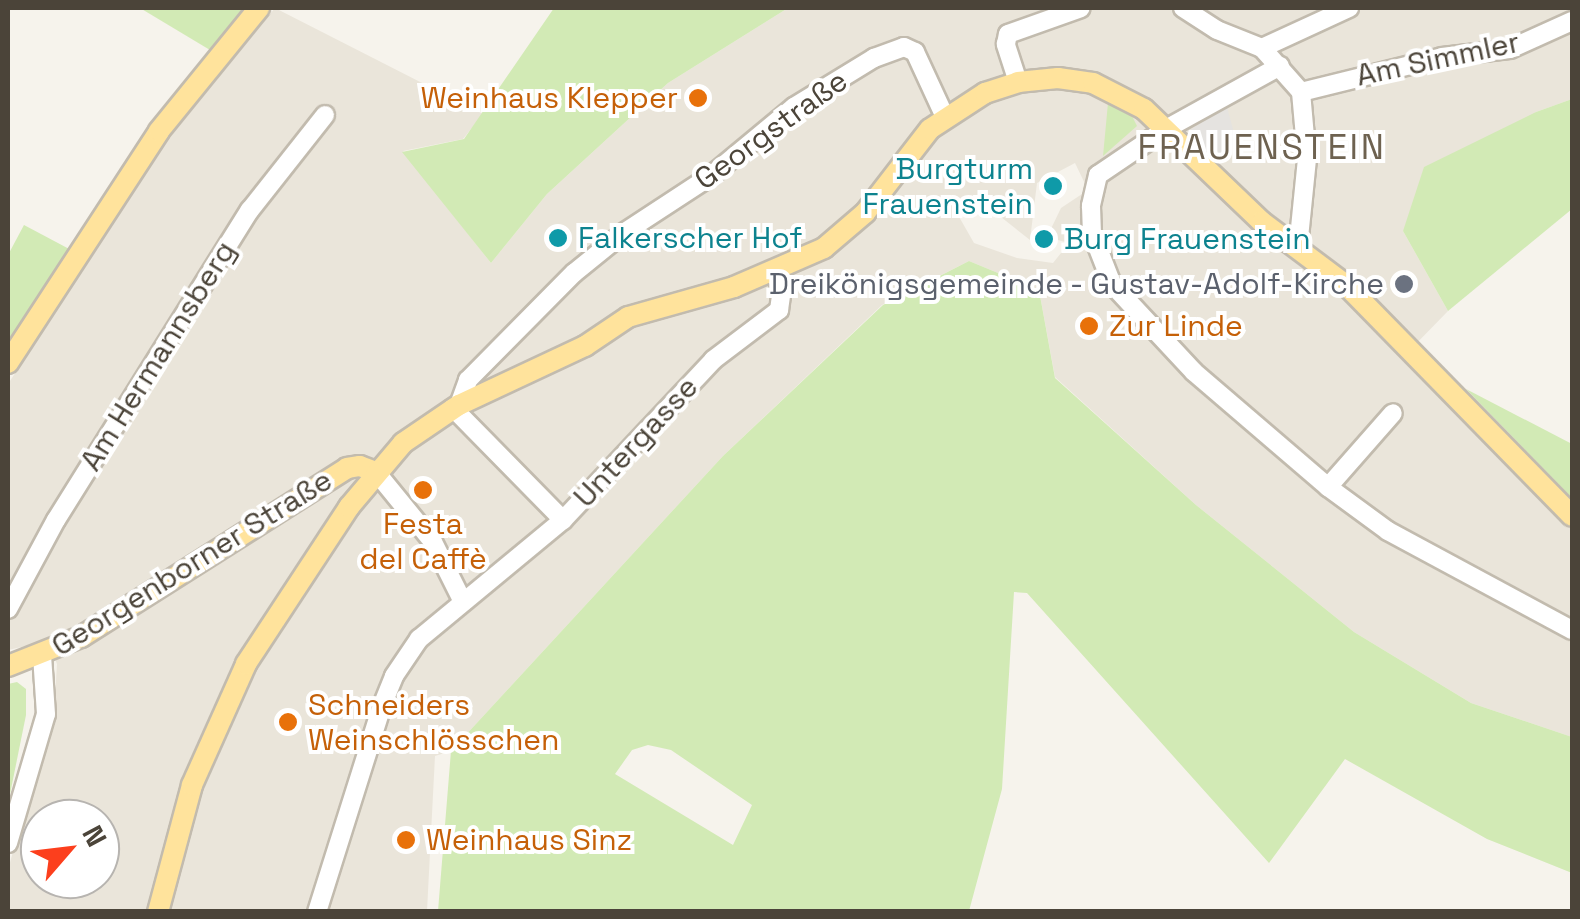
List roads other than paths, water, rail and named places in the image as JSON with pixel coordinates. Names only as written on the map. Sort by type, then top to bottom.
[{"type":"main road","points":[[8,362],[159,131],[259,8]]},
{"type":"main road","points":[[158,912],[192,786],[246,664],[376,472],[403,444],[456,406],[585,346],[628,318],[774,272],[824,248],[853,226],[917,143],[945,117],[984,93],[1018,82],[1058,78],[1104,86],[1144,108],[1262,222],[1346,285],[1572,516]]},
{"type":"main road","name":"Georgenborner Straße","points":[[8,666],[42,656],[81,637],[347,468],[360,466],[376,472]]},
{"type":"street","points":[[1018,82],[1006,44],[1008,34],[1081,8]]},
{"type":"street","points":[[1183,8],[1262,48],[1302,92],[1307,159],[1298,247]]},
{"type":"street","points":[[1207,8],[1230,35]]},
{"type":"street","points":[[1262,48],[1350,8]]},
{"type":"street","name":"Am Simmler","points":[[1302,92],[1442,56],[1510,49],[1572,21]]},
{"type":"street","name":"Georgstraße","points":[[456,406],[468,380],[574,273],[622,234],[712,175],[794,107],[874,58],[904,47],[915,52],[945,117]]},
{"type":"street","points":[[1280,66],[1166,129],[1098,175],[1091,206],[1092,234],[1104,269],[1124,302],[1194,372],[1328,487],[1388,531],[1572,630]]},
{"type":"street","name":"Am Hermannsberg","points":[[8,609],[56,520],[250,210],[326,115]]},
{"type":"street","name":"Untergasse","points":[[317,912],[365,752],[394,676],[419,639],[563,520],[713,360],[779,310],[782,289],[774,272]]},
{"type":"street","points":[[456,406],[563,520]]},
{"type":"street","points":[[1328,487],[1393,413]]},
{"type":"street","points":[[376,472],[433,542],[463,602]]},
{"type":"street","points":[[8,843],[46,714],[42,656]]},
{"type":"place","name":"Weinhaus Klepper","points":[[698,98]]},
{"type":"place","name":"Burgturm Frauenstein","points":[[1053,186]]},
{"type":"place","name":"Falkerscher Hof","points":[[558,238]]},
{"type":"place","name":"Burg Frauenstein","points":[[1044,239]]},
{"type":"place","name":"Dreikönigsgemeinde - Gustav-Adolf-Kirche","points":[[1404,284]]},
{"type":"place","name":"Zur Linde","points":[[1089,326]]},
{"type":"place","name":"Festa del Caffè","points":[[423,490]]},
{"type":"place","name":"Schneiders Weinschlösschen","points":[[288,722]]},
{"type":"place","name":"Weinhaus Sinz","points":[[406,840]]},
{"type":"district","name":"FRAUENSTEIN","points":[[1262,147]]}]
